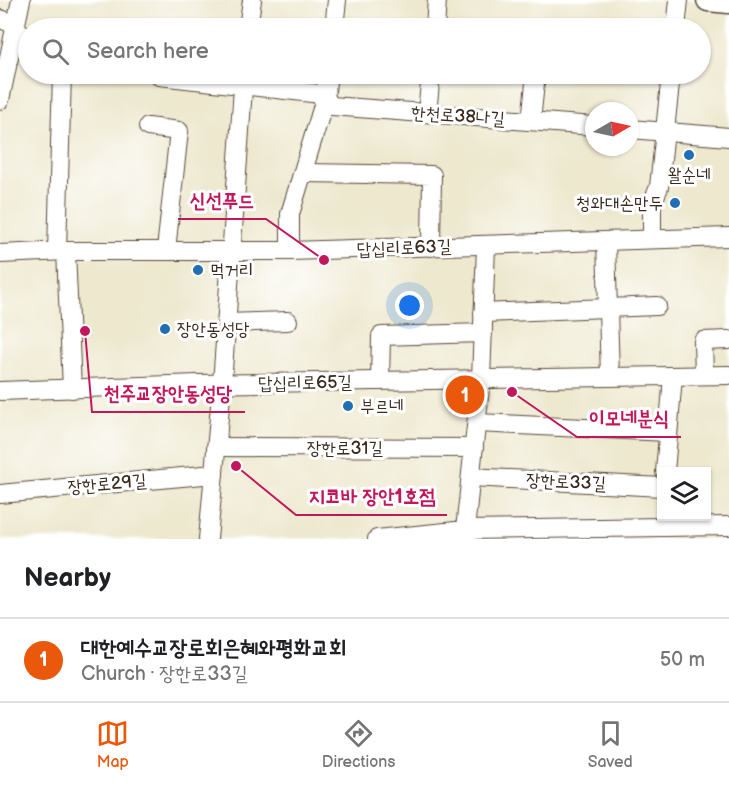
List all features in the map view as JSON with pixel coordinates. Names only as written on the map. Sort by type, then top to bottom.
[{"type":"main road","points":[[708,0],[729,2]]},
{"type":"street","points":[[0,100],[3,74],[21,0]]},
{"type":"street","points":[[249,18],[252,0]]},
{"type":"street","points":[[335,18],[337,0]]},
{"type":"street","points":[[436,18],[437,0]]},
{"type":"street","points":[[677,18],[679,0]]},
{"type":"street","points":[[62,84],[61,251],[72,389]]},
{"type":"street","points":[[208,539],[222,384],[243,84]]},
{"type":"street","name":"한천로38나길","points":[[269,84],[321,94],[332,106],[585,125]]},
{"type":"street","points":[[290,251],[290,214],[325,99],[327,84]]},
{"type":"street","points":[[427,113],[430,84]]},
{"type":"street","points":[[531,121],[535,84]]},
{"type":"street","points":[[652,239],[652,204],[659,187],[665,131],[665,84]]},
{"type":"street","points":[[148,127],[179,131],[166,250]]},
{"type":"street","points":[[639,130],[729,137]]},
{"type":"street","points":[[303,173],[432,175],[431,248]]},
{"type":"street","name":"답십리로63길","points":[[0,254],[61,251],[290,251],[431,248],[729,237]]},
{"type":"street","points":[[606,241],[610,377]]},
{"type":"street","points":[[466,535],[481,379],[486,246]]},
{"type":"street","points":[[483,313],[657,306]]},
{"type":"street","points":[[226,323],[288,321]]},
{"type":"street","points":[[380,381],[381,336],[483,333]]},
{"type":"street","points":[[704,375],[703,341],[729,340]]},
{"type":"street","name":"답십리로65길","points":[[0,391],[222,384],[729,375]]},
{"type":"street","points":[[665,467],[673,376]]},
{"type":"street","points":[[477,423],[668,432]]},
{"type":"street","name":"장한로31길","points":[[216,447],[474,448]]},
{"type":"street","name":"장한로29길","points":[[0,494],[214,474]]},
{"type":"street","name":"장한로33길","points":[[471,477],[657,487]]},
{"type":"street","points":[[377,539],[661,521],[729,526]]},
{"type":"place","name":"왈순네","points":[[689,155]]},
{"type":"place","name":"청와대손만두","points":[[675,203]]},
{"type":"place","name":"신선푸드","points":[[324,260]]},
{"type":"place","name":"먹거리","points":[[198,270]]},
{"type":"place","name":"장안동성당","points":[[165,329]]},
{"type":"place","name":"천주교장안동성당","points":[[85,331]]},
{"type":"place","name":"이모네분식","points":[[512,392]]},
{"type":"place","name":"대한예수교장로회은혜와평화교회","points":[[465,395]]},
{"type":"place","name":"부르네","points":[[348,406]]},
{"type":"place","name":"지코바 장안1호점","points":[[236,466]]}]
